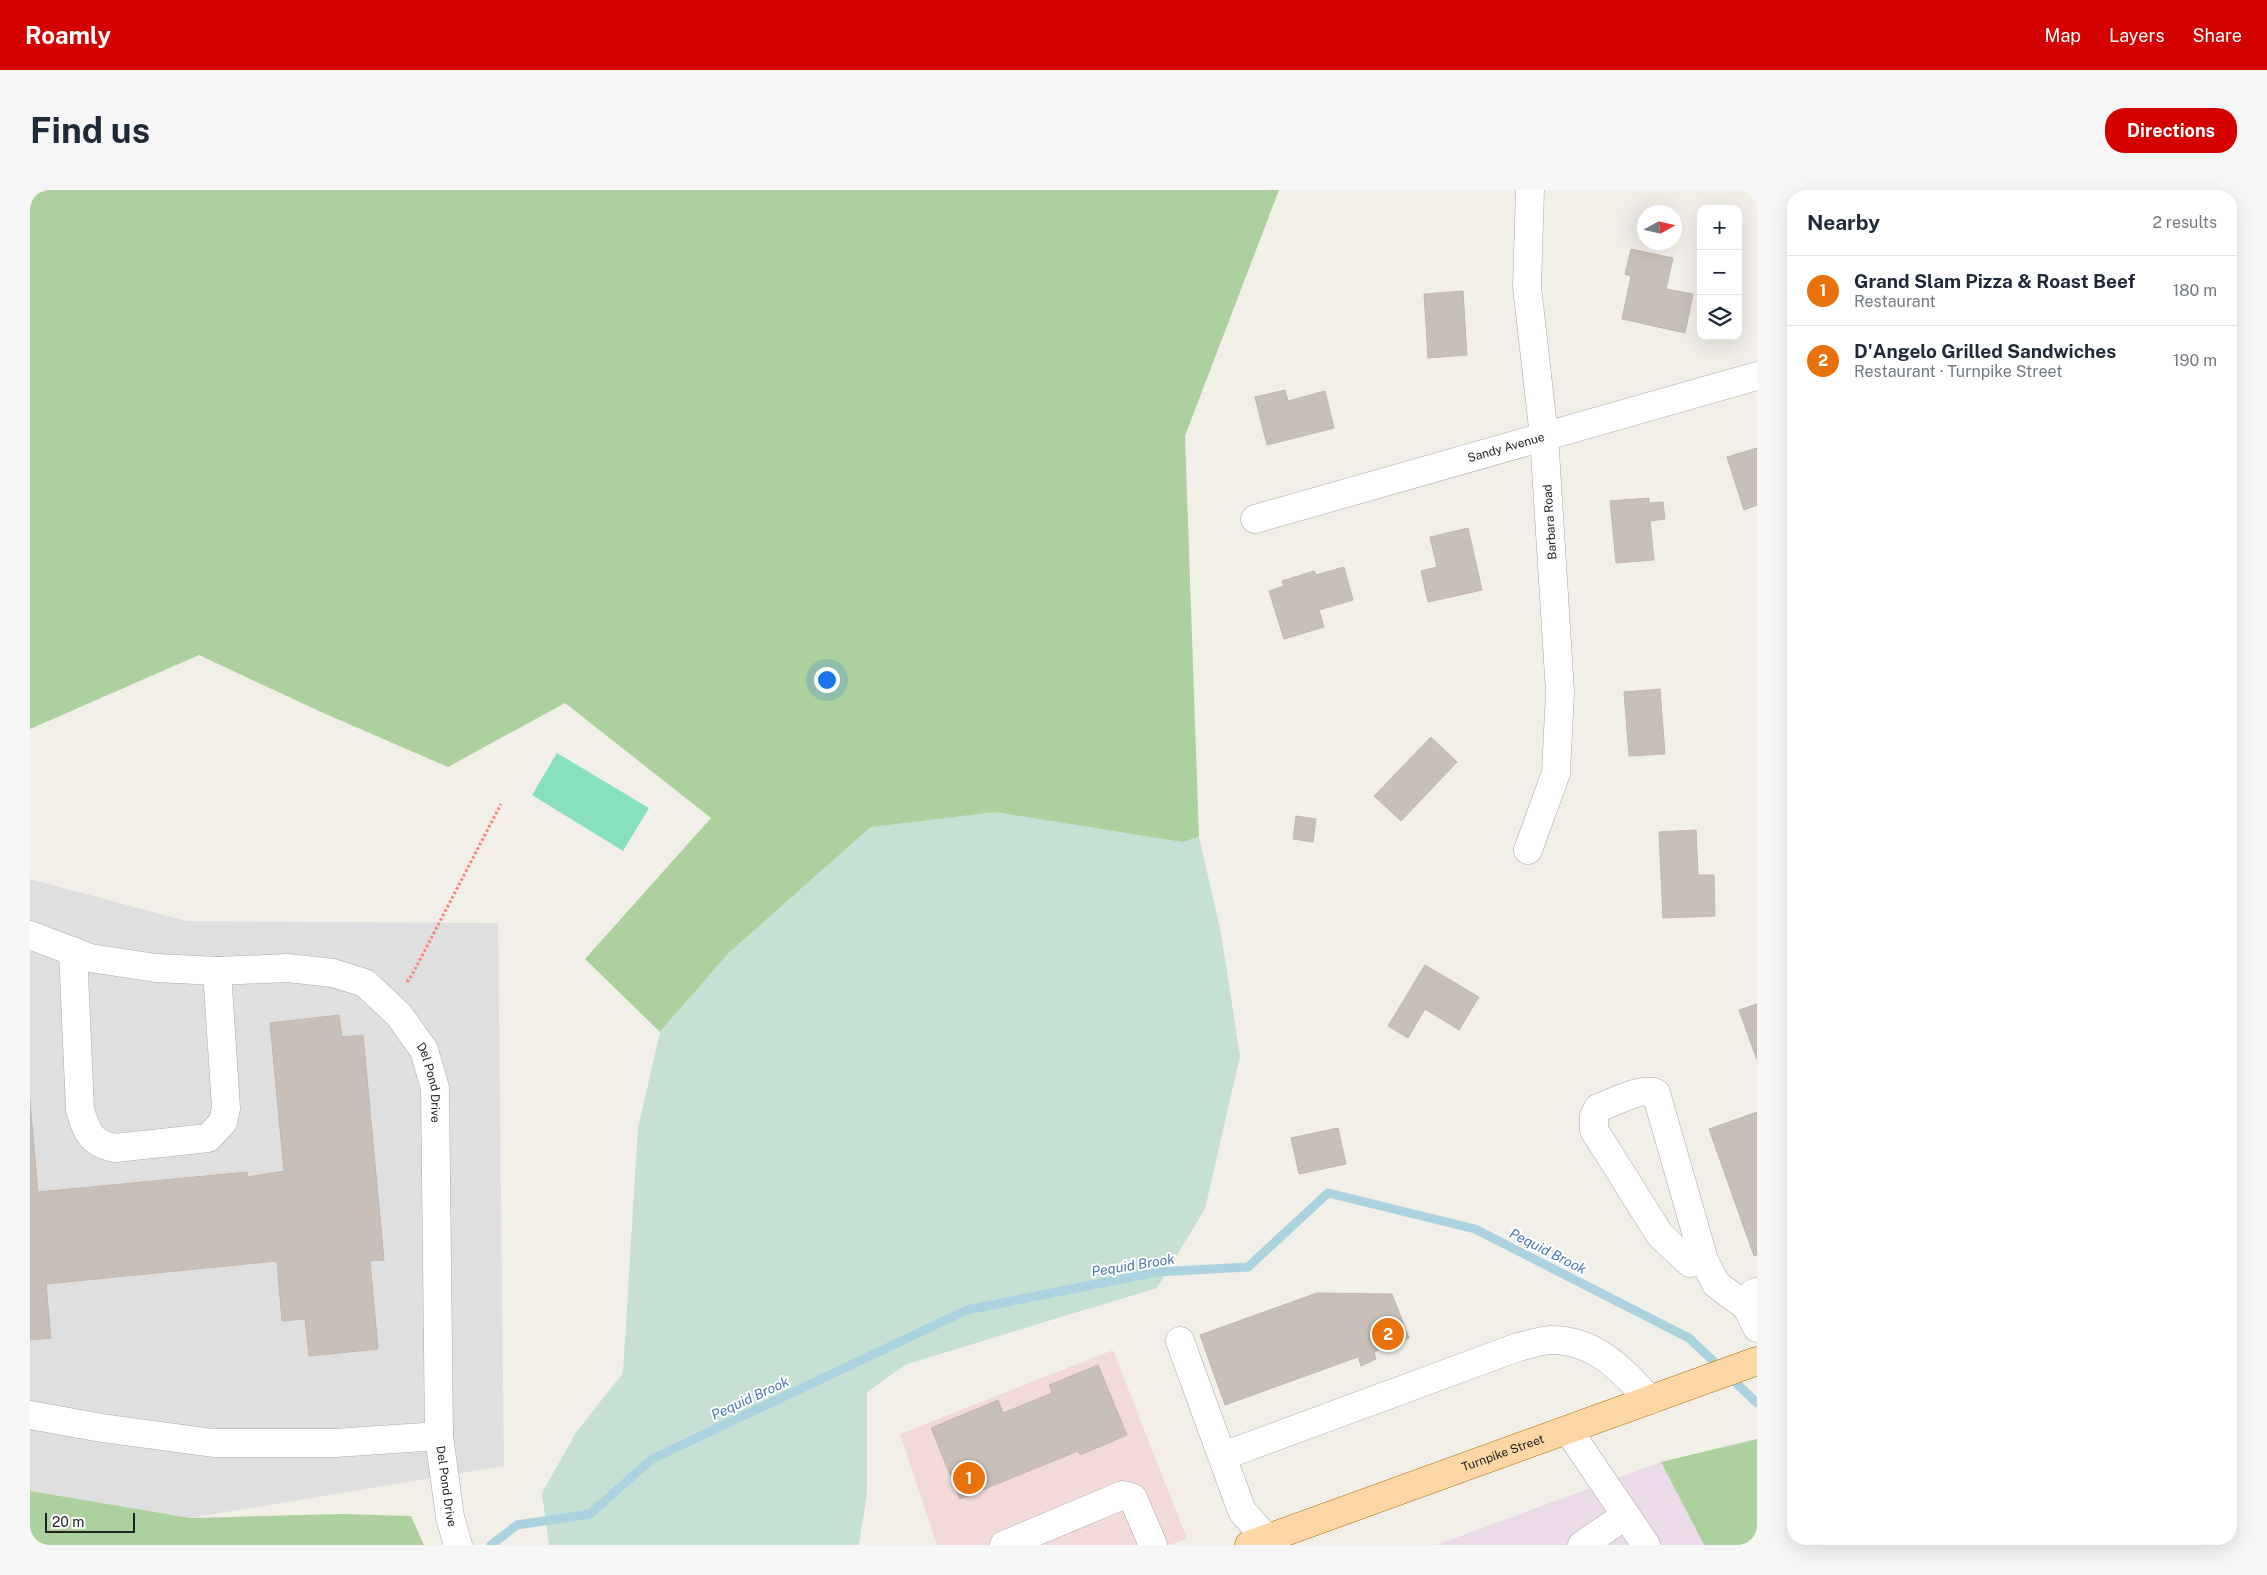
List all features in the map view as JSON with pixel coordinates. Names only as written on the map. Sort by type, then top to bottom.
[{"type":"main road","name":"Turnpike Street","points":[[1262,1543],[1751,1363]]},
{"type":"street","name":"Barbara Road","points":[[1528,850],[1556,773],[1560,692],[1544,436],[1527,287],[1530,190]]},
{"type":"street","name":"Sandy Avenue","points":[[1255,518],[1757,376]]},
{"type":"street","name":"Del Pond Drive","points":[[30,935],[90,958],[156,968],[217,971],[288,968],[333,973],[365,983],[399,1015],[424,1050],[435,1088],[439,1436],[450,1517],[458,1545]]},
{"type":"street","points":[[73,951],[80,1110],[88,1133],[100,1146],[115,1148],[208,1138],[223,1122],[226,1108],[217,971]]},
{"type":"street","points":[[1704,1260],[1690,1263],[1660,1235],[1594,1130],[1594,1116],[1598,1108],[1639,1092],[1651,1090],[1656,1093],[1704,1260],[1716,1284],[1754,1309]]},
{"type":"street","points":[[1223,1456],[1518,1347],[1551,1340],[1585,1346],[1618,1365],[1650,1400]]},
{"type":"street","points":[[1180,1341],[1242,1510],[1262,1543]]},
{"type":"street","points":[[30,1415],[102,1428],[213,1443],[335,1443],[439,1436]]},
{"type":"street","points":[[1568,1430],[1646,1545]]},
{"type":"street","points":[[1004,1545],[1124,1495],[1133,1498],[1153,1545]]},
{"type":"street","points":[[1582,1545],[1625,1516]]},
{"type":"path","points":[[388,1005],[412,975],[501,804]]},
{"type":"shaded area","points":[[30,879],[186,921],[498,923],[504,1466],[190,1518],[30,1493]]},
{"type":"shaded area","points":[[1113,1350],[1187,1539],[1169,1545],[937,1545],[900,1434]]},
{"type":"shaded area","points":[[1661,1462],[1704,1545],[1436,1545]]},
{"type":"green space","points":[[30,190],[1279,190],[1185,436],[1199,837],[1183,842],[871,827],[729,953],[660,1032],[585,959],[711,818],[565,703],[448,767],[321,712],[199,655],[30,729]]},
{"type":"green space","points":[[557,753],[649,808],[623,851],[532,795]]},
{"type":"green space","points":[[995,812],[1183,842],[1199,837],[1221,933],[1240,1056],[1205,1209],[1157,1288],[907,1364],[867,1392],[867,1493],[859,1545],[549,1545],[542,1493],[577,1431],[623,1373],[638,1128],[660,1032],[729,953],[871,827]]},
{"type":"green space","points":[[1757,1439],[1757,1545],[1704,1545],[1661,1462]]},
{"type":"green space","points":[[30,1491],[190,1518],[342,1514],[411,1516],[424,1545],[30,1545]]},
{"type":"building","points":[[1631,249],[1673,258],[1666,289],[1693,294],[1685,333],[1622,319],[1631,276],[1625,274]]},
{"type":"building","points":[[1463,291],[1467,355],[1428,358],[1424,294]]},
{"type":"building","points":[[1285,390],[1288,401],[1325,391],[1334,428],[1267,445],[1255,397]]},
{"type":"building","points":[[1757,448],[1757,505],[1744,510],[1727,457]]},
{"type":"building","points":[[1649,498],[1649,503],[1663,502],[1665,519],[1650,521],[1654,560],[1616,563],[1610,501]]},
{"type":"building","points":[[1468,528],[1482,590],[1428,602],[1421,571],[1437,567],[1430,537]]},
{"type":"building","points":[[1344,567],[1353,600],[1319,610],[1324,627],[1284,639],[1269,591],[1284,586],[1282,581],[1314,571],[1316,575]]},
{"type":"building","points":[[1660,689],[1665,754],[1629,756],[1624,692]]},
{"type":"building","points":[[1431,737],[1457,762],[1401,821],[1374,796]]},
{"type":"building","points":[[1296,816],[1316,819],[1313,842],[1293,839]]},
{"type":"building","points":[[1696,830],[1698,875],[1714,875],[1715,916],[1663,918],[1659,832]]},
{"type":"building","points":[[1425,965],[1479,997],[1459,1030],[1425,1009],[1408,1038],[1388,1026]]},
{"type":"building","points":[[1757,1004],[1757,1060],[1739,1010]]},
{"type":"building","points":[[339,1015],[342,1037],[363,1035],[384,1260],[370,1261],[378,1349],[309,1356],[305,1319],[282,1321],[277,1261],[46,1284],[51,1338],[30,1340],[30,1101],[38,1192],[247,1172],[248,1177],[284,1171],[270,1023]]},
{"type":"building","points":[[1757,1112],[1757,1255],[1754,1256],[1709,1129]]},
{"type":"building","points":[[1338,1128],[1346,1164],[1299,1174],[1291,1138]]},
{"type":"building","points":[[1317,1293],[1392,1294],[1409,1338],[1374,1352],[1376,1359],[1361,1366],[1358,1357],[1225,1405],[1200,1335]]},
{"type":"building","points":[[1098,1365],[1127,1435],[1080,1455],[1078,1451],[960,1499],[931,1428],[998,1400],[1003,1413],[1052,1393],[1049,1385]]},
{"type":"waterway","name":"Pequid Brook","points":[[491,1545],[517,1525],[590,1514],[652,1459],[967,1310],[1157,1272],[1248,1267],[1328,1193],[1475,1229],[1689,1338],[1757,1403]]},
{"type":"place","name":"D'Angelo Grilled Sandwiches","points":[[1388,1334]]},
{"type":"place","name":"Grand Slam Pizza & Roast Beef","points":[[969,1478]]}]
